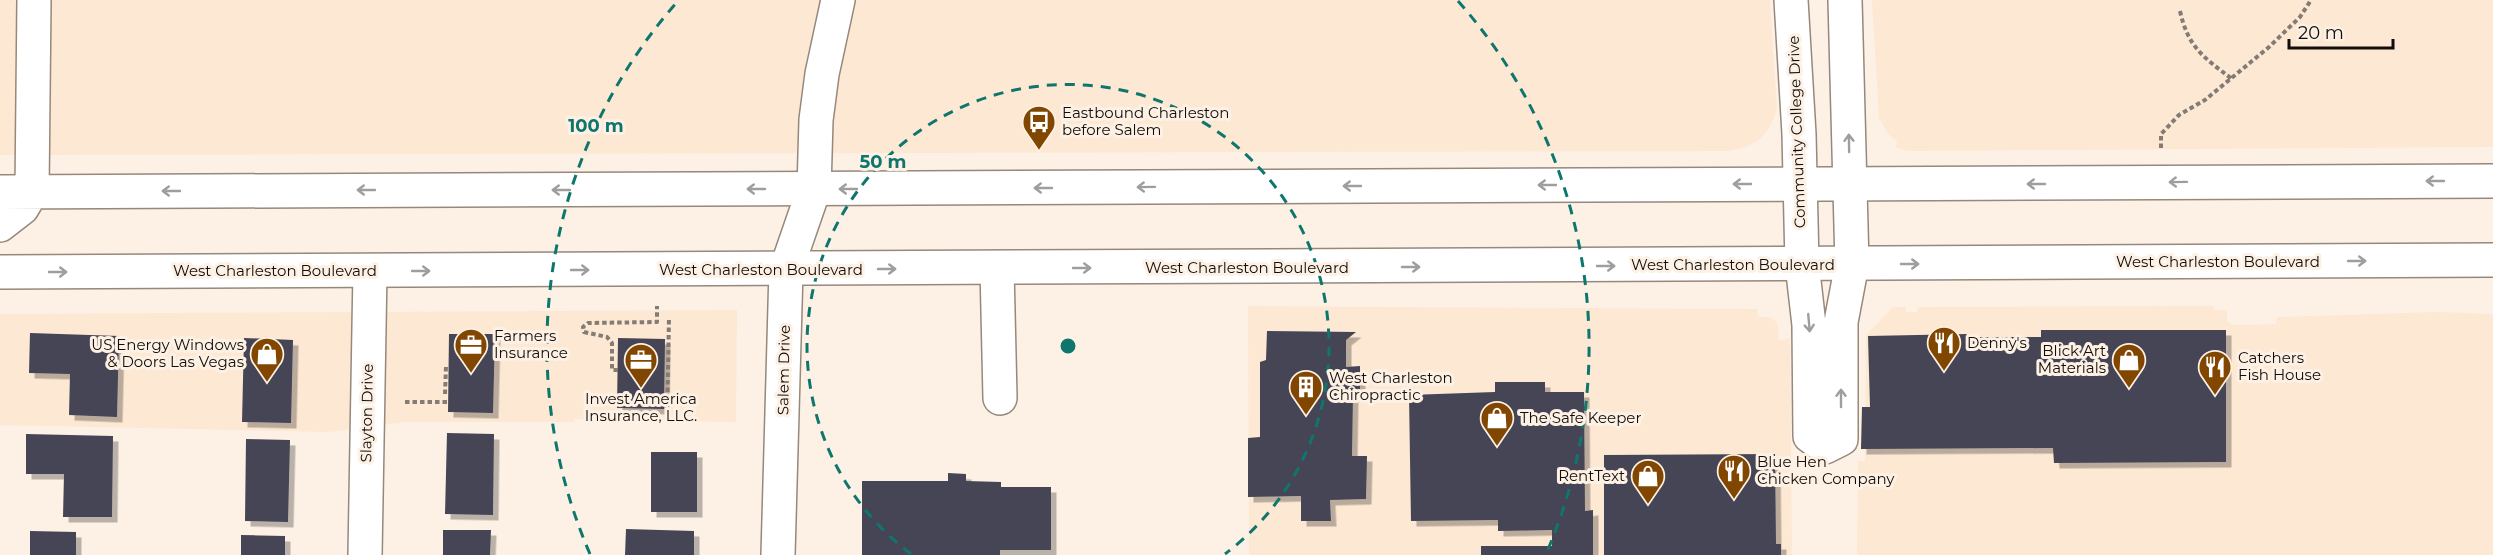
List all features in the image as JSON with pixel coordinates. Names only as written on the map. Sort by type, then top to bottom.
[{"type":"main road","points":[[0,225],[22,208],[32,191],[34,0]]},
{"type":"main road","name":"Salem Drive","points":[[778,555],[786,270],[814,189],[816,120],[822,74],[838,0]]},
{"type":"main road","name":"Community College Drive","points":[[1791,0],[1802,264],[1809,325],[1810,436],[1825,447],[1841,439],[1841,322],[1852,264]]},
{"type":"main road","points":[[1845,0],[1852,264]]},
{"type":"main road","points":[[0,192],[2493,181]]},
{"type":"main road","name":"West Charleston Boulevard","points":[[0,272],[2493,260]]},
{"type":"main road","points":[[997,268],[1000,398]]},
{"type":"main road","name":"Slayton Drive","points":[[364,555],[370,271]]},
{"type":"path","points":[[2161,148],[2161,134],[2178,115],[2205,100],[2270,47],[2300,17],[2311,0]]},
{"type":"path","points":[[2180,10],[2189,40],[2209,61],[2232,79]]},
{"type":"path","points":[[618,370],[612,370],[612,343],[607,337],[584,332],[583,327],[588,323],[657,322],[657,306]]},
{"type":"path","points":[[667,422],[669,318]]},
{"type":"path","points":[[446,366],[446,394]]},
{"type":"path","points":[[405,402],[448,402]]},
{"type":"shaded area","points":[[0,0],[1770,0],[1777,110],[1770,127],[1759,140],[1746,147],[1729,151],[0,155]]},
{"type":"shaded area","points":[[1872,0],[2493,0],[2493,147],[1906,151],[1896,147],[1897,141],[1888,134],[1879,118]]},
{"type":"shaded area","points":[[1248,306],[1757,309],[1758,317],[1769,317],[1775,320],[1778,326],[1779,341],[1790,338],[1792,555],[1249,555]]},
{"type":"shaded area","points":[[2214,306],[2214,310],[2227,310],[2227,322],[2233,325],[2276,324],[2277,317],[2437,312],[2493,314],[2493,555],[1857,555],[1858,461],[1865,461],[1866,335],[1893,307],[1906,307],[1906,312],[1917,312],[1918,307]]},
{"type":"shaded area","points":[[737,310],[736,422],[574,419],[574,422],[406,422],[329,432],[0,425],[0,314]]},
{"type":"building","points":[[2041,330],[2226,330],[2226,462],[2054,463],[2053,448],[1861,449],[1862,407],[1870,407],[1868,336],[1967,334],[1967,337],[2041,337]]},
{"type":"building","name":"West Charleston Chiropractic","points":[[1267,331],[1356,332],[1346,340],[1346,367],[1360,366],[1360,394],[1353,394],[1352,456],[1367,456],[1366,499],[1330,500],[1331,521],[1301,521],[1301,496],[1248,497],[1248,438],[1260,437],[1260,362],[1266,360]]},
{"type":"building","points":[[30,333],[119,336],[117,417],[69,415],[70,374],[29,373]]},
{"type":"building","name":"Farmers Insurance","points":[[449,334],[495,334],[493,413],[448,412]]},
{"type":"building","name":"US Energy Windows & Doors Las Vegas","points":[[244,338],[293,340],[291,423],[242,422]]},
{"type":"building","name":"Invest America Insurance, LLC.","points":[[618,338],[665,339],[664,409],[617,408]]},
{"type":"building","name":"The Safe Keeper","points":[[1495,382],[1545,382],[1545,392],[1584,392],[1585,511],[1593,510],[1593,555],[1481,555],[1481,546],[1552,546],[1552,530],[1498,531],[1498,520],[1411,521],[1409,395],[1495,392]]},
{"type":"building","points":[[447,433],[494,434],[493,515],[445,514]]},
{"type":"building","points":[[26,434],[113,436],[112,517],[63,517],[64,474],[26,474]]},
{"type":"building","points":[[246,439],[290,440],[288,522],[245,521]]},
{"type":"building","points":[[651,452],[697,452],[697,512],[651,512]]},
{"type":"building","points":[[1775,454],[1776,544],[1781,544],[1781,555],[1604,555],[1604,455]]},
{"type":"building","points":[[948,473],[966,474],[966,481],[1001,482],[1001,487],[1051,487],[1051,550],[1000,550],[1000,555],[862,555],[862,481],[948,481]]},
{"type":"building","points":[[626,529],[694,531],[694,555],[625,555]]},
{"type":"building","points":[[443,530],[491,530],[490,555],[443,555]]},
{"type":"building","points":[[30,531],[76,532],[76,555],[30,555]]},
{"type":"building","points":[[241,535],[285,536],[285,555],[241,555]]},
{"type":"place","name":"Eastbound Charleston before Salem","points":[[1039,151]]},
{"type":"place","name":"Denny's","points":[[1944,372]]},
{"type":"place","name":"Farmers Insurance","points":[[471,374]]},
{"type":"place","name":"US Energy Windows & Doors Las Vegas","points":[[267,383]]},
{"type":"place","name":"Invest America Insurance, LLC.","points":[[641,389]]},
{"type":"place","name":"Blick Art Materials","points":[[2129,389]]},
{"type":"place","name":"Catchers Fish House","points":[[2215,396]]},
{"type":"place","name":"West Charleston Chiropractic","points":[[1306,416]]},
{"type":"place","name":"The Safe Keeper","points":[[1497,447]]},
{"type":"place","name":"Blue Hen Chicken Company","points":[[1734,500]]},
{"type":"place","name":"RentText","points":[[1648,505]]}]
